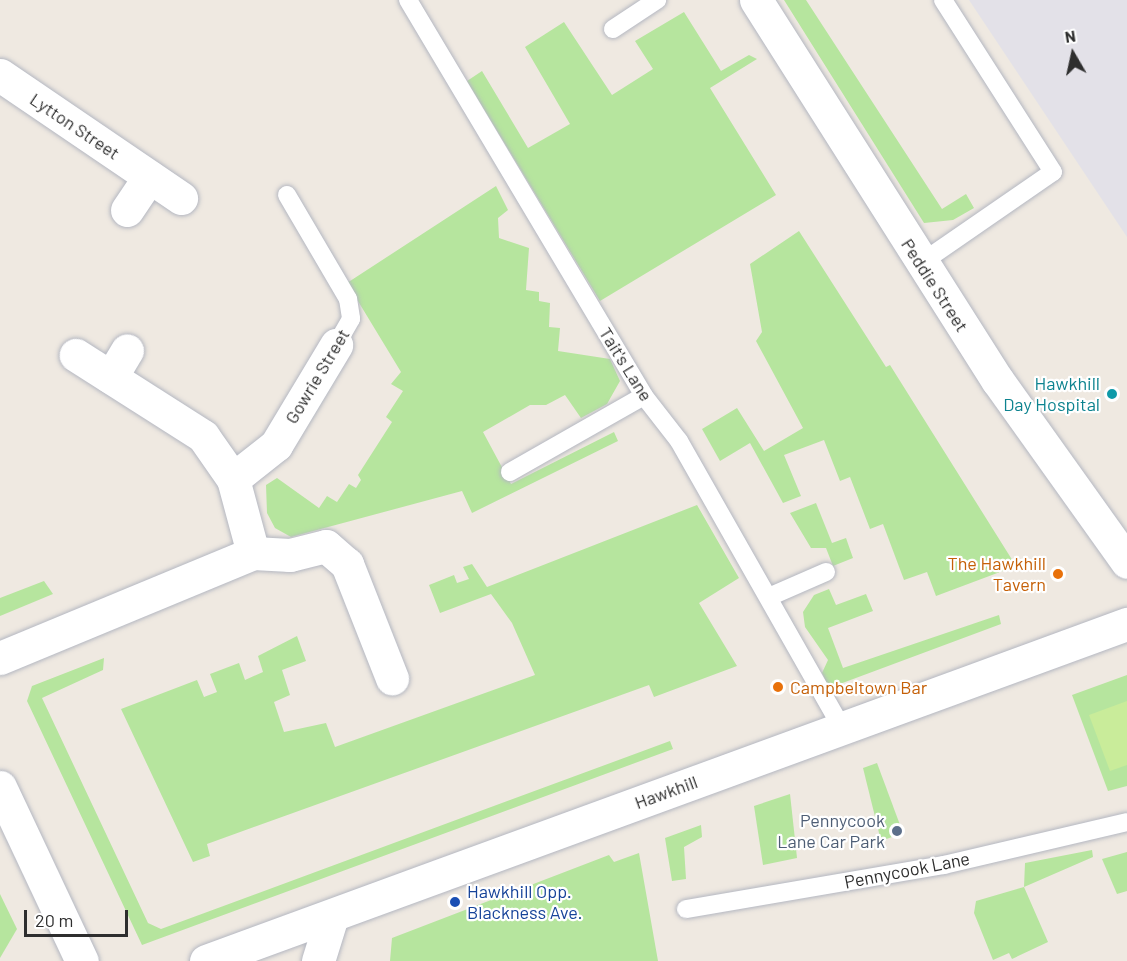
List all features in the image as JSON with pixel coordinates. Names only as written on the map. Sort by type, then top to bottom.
[{"type":"street","name":"Peddie Street","points":[[756,0],[921,263],[1127,562]]},
{"type":"street","name":"Lytton Street","points":[[0,75],[181,198]]},
{"type":"street","points":[[127,210],[149,177]]},
{"type":"street","name":"Gowrie Street","points":[[233,479],[276,445],[336,345]]},
{"type":"street","points":[[76,355],[119,364],[203,436],[233,479],[253,553]]},
{"type":"street","points":[[0,658],[253,553],[290,555],[326,546],[347,564],[392,678]]},
{"type":"street","name":"Hawkhill","points":[[206,961],[1127,624]]},
{"type":"street","points":[[0,787],[82,961]]},
{"type":"street","points":[[318,961],[332,916]]},
{"type":"lane","name":"Tait's Lane","points":[[408,0],[644,396],[679,441],[771,596],[842,728]]},
{"type":"lane","points":[[613,29],[657,0]]},
{"type":"lane","points":[[921,263],[1053,172],[943,0]]},
{"type":"lane","name":"Gowrie Street","points":[[287,195],[348,299],[351,319],[336,345]]},
{"type":"lane","points":[[510,472],[644,396]]},
{"type":"lane","points":[[771,596],[826,572]]},
{"type":"lane","name":"Pennycook Lane","points":[[686,909],[944,865],[1127,822]]},
{"type":"shaded area","points":[[969,0],[1127,0],[1127,237]]},
{"type":"green space","points":[[784,0],[806,0],[942,209],[966,194],[974,208],[953,220],[924,223]]},
{"type":"green space","points":[[684,12],[721,71],[749,55],[757,59],[710,88],[776,195],[600,301],[467,81],[482,71],[528,148],[570,124],[525,47],[564,22],[612,95],[653,69],[635,41]]},
{"type":"green space","points":[[496,186],[508,210],[498,218],[499,238],[529,248],[526,290],[539,292],[539,301],[550,303],[549,327],[560,328],[558,351],[610,359],[620,381],[607,404],[581,418],[565,395],[546,405],[530,405],[483,432],[511,484],[614,432],[618,441],[472,513],[462,491],[291,537],[275,528],[267,513],[266,485],[277,478],[319,508],[327,496],[337,502],[349,484],[356,488],[361,480],[358,475],[392,422],[386,417],[403,391],[391,384],[401,372],[347,283]]},
{"type":"green space","points":[[799,231],[886,367],[890,365],[1016,566],[936,596],[927,572],[904,580],[883,524],[870,529],[850,477],[840,481],[824,440],[784,455],[801,496],[783,503],[750,443],[720,461],[702,429],[737,408],[764,451],[803,428],[756,341],[762,332],[750,264]]},
{"type":"green space","points":[[816,503],[832,543],[846,538],[853,558],[833,566],[826,548],[811,548],[790,513]]},
{"type":"green space","points":[[697,505],[739,578],[699,603],[737,666],[654,697],[649,685],[207,844],[210,856],[193,862],[121,709],[197,680],[204,697],[217,692],[210,674],[239,663],[245,680],[263,672],[258,656],[297,636],[306,661],[282,670],[290,695],[274,702],[284,732],[326,723],[335,747],[535,675],[512,623],[491,594],[440,613],[429,585],[454,575],[457,583],[469,579],[463,567],[472,564],[487,587]]},
{"type":"green space","points":[[44,581],[53,594],[0,616],[0,598]]},
{"type":"green space","points":[[829,589],[836,605],[866,594],[873,611],[828,628],[843,668],[999,615],[1001,624],[829,688],[822,673],[828,660],[805,627],[803,612],[814,595]]},
{"type":"green space","points":[[104,658],[103,670],[42,698],[148,923],[161,929],[670,741],[673,749],[142,945],[27,701],[32,686]]},
{"type":"green space","points":[[1127,675],[1127,786],[1108,791],[1072,695]]},
{"type":"green space","points":[[1127,701],[1127,765],[1110,771],[1089,715]]},
{"type":"green space","points":[[877,763],[903,833],[881,841],[863,768]]},
{"type":"green space","points":[[790,794],[797,858],[763,865],[754,806]]},
{"type":"green space","points":[[701,825],[702,837],[684,847],[686,879],[672,881],[665,838]]},
{"type":"green space","points":[[1092,850],[1093,857],[1024,887],[1025,863]]},
{"type":"green space","points":[[1127,852],[1127,891],[1117,894],[1102,859]]},
{"type":"green space","points":[[639,853],[658,961],[390,961],[392,938],[609,855],[614,862]]},
{"type":"green space","points":[[1024,887],[1048,942],[1012,959],[1009,953],[993,960],[974,913],[976,901]]},
{"type":"green space","points":[[0,894],[17,929],[0,958]]},
{"type":"place","name":"Hawkhill Day Hospital","points":[[1112,394]]},
{"type":"place","name":"The Hawkhill Tavern","points":[[1058,574]]},
{"type":"place","name":"Campbeltown Bar","points":[[778,687]]},
{"type":"place","name":"Pennycook Lane Car Park","points":[[897,831]]},
{"type":"place","name":"Hawkhill Opp. Blackness Ave.","points":[[455,902]]}]
